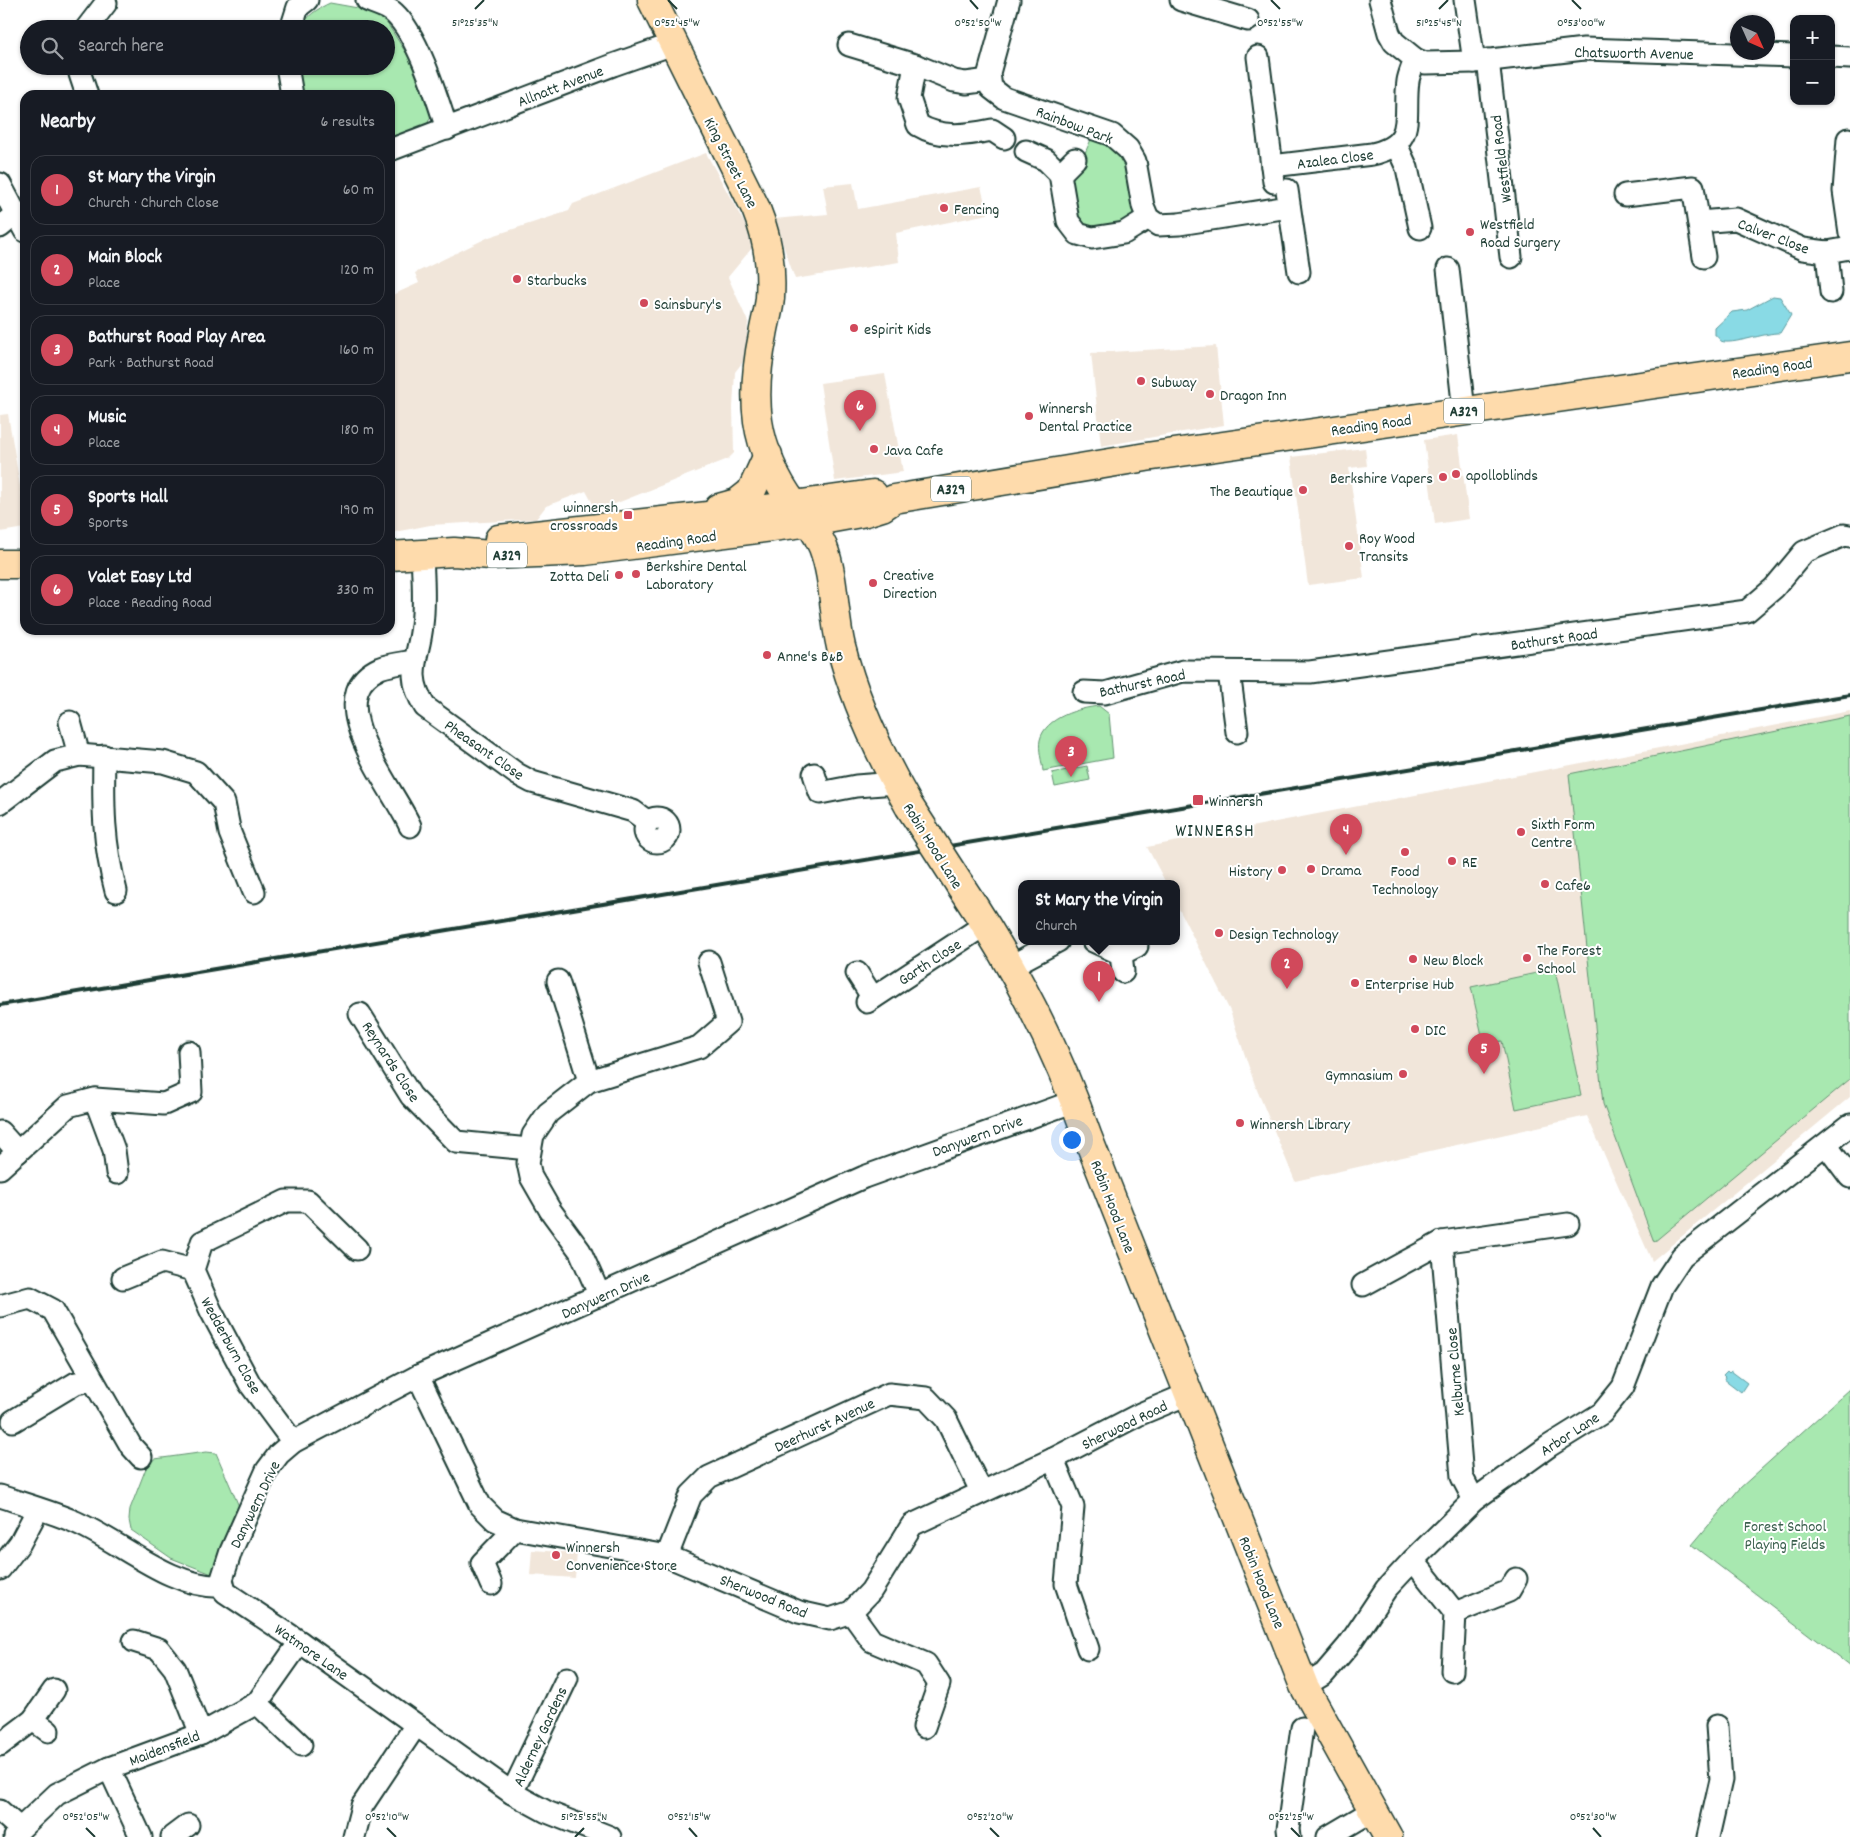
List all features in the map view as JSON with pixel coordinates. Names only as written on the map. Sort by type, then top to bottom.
[{"type":"main road","name":"King Street Lane","points":[[652,0],[764,228],[770,270],[768,310],[757,372],[756,404],[761,437],[782,487],[805,509]]},
{"type":"main road","name":"King Street Lane","points":[[763,333],[772,406],[778,431],[805,509]]},
{"type":"main road","name":"Reading Road","points":[[395,556],[454,552],[471,555],[561,554],[805,509],[867,494],[894,499],[1146,456],[1850,356]]},
{"type":"main road","points":[[699,517],[746,496],[755,485],[768,455]]},
{"type":"main road","name":"Reading Road","points":[[454,552],[473,543],[493,539],[699,517],[805,509],[866,512],[882,507],[894,499]]},
{"type":"main road","name":"Robin Hood Lane","points":[[805,509],[823,548],[829,568],[841,644],[850,677],[903,794],[986,924],[1034,1008],[1075,1100],[1188,1394],[1304,1686],[1388,1837]]},
{"type":"main road","points":[[829,568],[846,531],[866,512]]},
{"type":"main road","points":[[0,564],[20,564]]},
{"type":"street","points":[[294,20],[298,7],[308,0]]},
{"type":"street","points":[[367,0],[394,13],[411,38],[428,73],[448,129]]},
{"type":"street","points":[[849,45],[915,65],[954,81],[966,83],[989,80],[988,73],[1009,0]]},
{"type":"street","points":[[1182,0],[1248,20]]},
{"type":"street","points":[[1380,0],[1391,38],[1402,50],[1415,59]]},
{"type":"street","name":"Westfield Road","points":[[1465,0],[1481,61],[1511,257]]},
{"type":"street","points":[[90,20],[106,3]]},
{"type":"street","name":"Allnatt Avenue","points":[[395,148],[561,84],[673,44]]},
{"type":"street","name":"Chatsworth Avenue","points":[[1415,59],[1435,64],[1481,61],[1584,49],[1790,56]]},
{"type":"street","points":[[1258,57],[1280,186],[1299,272]]},
{"type":"street","points":[[1835,57],[1850,58]]},
{"type":"street","name":"Azalea Close","points":[[1280,186],[1387,150],[1402,139],[1407,125],[1408,80],[1415,59]]},
{"type":"street","points":[[915,65],[909,98],[918,125],[929,132],[958,136],[998,126]]},
{"type":"street","points":[[80,75],[85,90]]},
{"type":"street","points":[[289,75],[291,90]]},
{"type":"street","name":"Rainbow Park","points":[[989,80],[991,88],[1004,98],[1112,135],[1128,148],[1139,174],[1143,206],[1148,218]]},
{"type":"street","points":[[1848,139],[1844,191],[1850,233]]},
{"type":"street","name":"Azalea Close","points":[[1396,144],[1407,168],[1420,228]]},
{"type":"street","points":[[1026,151],[1046,160],[1060,174],[1068,220],[1078,234],[1092,238],[1124,233],[1148,218],[1158,225],[1179,224],[1280,186]]},
{"type":"street","name":"Rainbow Park","points":[[1060,174],[1075,159]]},
{"type":"street","points":[[0,184],[20,220]]},
{"type":"street","points":[[1625,195],[1693,187],[1704,257]]},
{"type":"street","name":"Calver Close","points":[[1699,222],[1736,219],[1803,249],[1827,252],[1850,248]]},
{"type":"street","points":[[0,227],[20,222]]},
{"type":"street","points":[[1827,252],[1831,292]]},
{"type":"street","points":[[1448,269],[1464,411]]},
{"type":"street","name":"Bathurst Road","points":[[1084,692],[1105,693],[1183,671],[1310,672],[1747,611],[1774,588],[1804,552],[1844,535],[1850,536]]},
{"type":"street","name":"Pheasant Close","points":[[422,555],[422,626],[414,661],[418,696],[425,707],[517,774],[532,782],[633,811],[648,822]]},
{"type":"street","points":[[410,826],[402,807],[387,787],[364,742],[357,722],[355,696],[365,678],[380,668],[414,661]]},
{"type":"street","points":[[1229,672],[1237,732]]},
{"type":"street","points":[[70,722],[79,755]]},
{"type":"street","points":[[0,803],[55,761],[79,755],[163,762],[196,772],[224,803],[230,833],[254,892]]},
{"type":"street","points":[[104,756],[102,817],[108,862],[116,891]]},
{"type":"street","points":[[814,774],[820,793],[856,786],[903,794]]},
{"type":"street","name":"Garth Close","points":[[857,973],[870,1000],[986,924]]},
{"type":"street","points":[[1011,966],[1050,945]]},
{"type":"street","points":[[1101,945],[1127,958]]},
{"type":"street","points":[[600,1296],[580,1251],[550,1210],[531,1176],[528,1164],[532,1135],[548,1113],[589,1082],[699,1047],[728,1022],[709,962]]},
{"type":"street","points":[[558,981],[589,1082]]},
{"type":"street","name":"Reynards Close","points":[[360,1014],[411,1096],[456,1142],[529,1149]]},
{"type":"street","points":[[0,1168],[68,1106],[95,1099],[164,1104],[191,1092],[189,1052]]},
{"type":"street","points":[[95,1099],[114,1150],[117,1173]]},
{"type":"street","name":"Danywern Drive","points":[[222,1586],[222,1579],[231,1551],[268,1470],[279,1454],[293,1442],[418,1376],[864,1176],[1075,1100]]},
{"type":"street","name":"Arbor Lane","points":[[1304,1686],[1324,1674],[1348,1646],[1386,1589],[1474,1500],[1548,1446],[1602,1413],[1622,1387],[1662,1286],[1682,1256],[1850,1125]]},
{"type":"street","points":[[0,1132],[18,1152]]},
{"type":"street","points":[[1826,1145],[1850,1177]]},
{"type":"street","points":[[123,1278],[162,1262],[193,1270],[202,1242],[286,1201],[308,1201],[357,1249]]},
{"type":"street","points":[[1363,1286],[1442,1242],[1568,1224]]},
{"type":"street","name":"Kelburne Close","points":[[1442,1242],[1462,1477],[1474,1500]]},
{"type":"street","name":"Wedderburn Close","points":[[193,1270],[211,1311],[250,1384],[293,1442]]},
{"type":"street","points":[[0,1306],[30,1298],[53,1310],[131,1446],[141,1457]]},
{"type":"street","name":"Sherwood Road","points":[[418,1376],[480,1505],[495,1520],[515,1529],[667,1556],[799,1612],[830,1619],[852,1612],[871,1591],[912,1524],[1053,1459],[1140,1414],[1188,1394]]},
{"type":"street","points":[[13,1422],[76,1383],[93,1380]]},
{"type":"street","name":"Deerhurst Avenue","points":[[667,1556],[691,1495],[709,1477],[889,1394],[926,1398],[946,1419],[981,1491]]},
{"type":"street","points":[[1053,1459],[1073,1507],[1066,1584],[1088,1649]]},
{"type":"street","points":[[0,1496],[72,1521],[111,1539],[170,1574],[196,1584],[222,1586]]},
{"type":"street","points":[[0,1569],[20,1543],[38,1509]]},
{"type":"street","points":[[491,1584],[482,1563],[515,1529]]},
{"type":"street","points":[[1413,1560],[1455,1613],[1452,1671]]},
{"type":"street","points":[[1455,1613],[1509,1591],[1516,1579]]},
{"type":"street","name":"Watmore Lane","points":[[222,1586],[225,1592],[300,1642],[512,1793],[547,1812],[610,1837]]},
{"type":"street","points":[[852,1612],[872,1641],[926,1664],[938,1684],[924,1727]]},
{"type":"street","points":[[134,1641],[159,1649],[175,1669],[201,1734]]},
{"type":"street","name":"Maidensfield","points":[[17,1833],[57,1794],[109,1768],[201,1734],[257,1703],[300,1642]]},
{"type":"street","name":"Alderney Gardens","points":[[512,1793],[566,1678]]},
{"type":"street","points":[[0,1745],[41,1725],[54,1690]]},
{"type":"street","points":[[257,1703],[301,1745]]},
{"type":"street","points":[[354,1837],[362,1806],[416,1725]]},
{"type":"street","points":[[1708,1837],[1721,1780],[1718,1726]]},
{"type":"street","points":[[1289,1837],[1288,1829],[1302,1728]]},
{"type":"street","points":[[109,1768],[141,1837]]},
{"type":"street","points":[[0,1811],[17,1833]]},
{"type":"street","points":[[1328,1837],[1372,1811]]},
{"type":"shaded area","points":[[706,153],[748,230],[752,248],[728,277],[748,322],[745,359],[735,372],[733,407],[734,453],[728,459],[597,511],[586,491],[546,506],[536,519],[430,525],[395,532],[395,294],[419,283],[415,273],[489,237],[569,211],[573,204]]},
{"type":"shaded area","points":[[853,183],[858,209],[981,187],[988,214],[896,233],[899,262],[795,279],[774,219],[828,214],[823,186]]},
{"type":"shaded area","points":[[1216,346],[1224,425],[1101,446],[1091,353]]},
{"type":"shaded area","points":[[885,374],[903,472],[835,481],[820,383]]},
{"type":"shaded area","points":[[8,414],[20,486],[20,529],[0,532],[0,415]]},
{"type":"shaded area","points":[[1458,435],[1469,519],[1435,524],[1424,440]]},
{"type":"shaded area","points":[[1365,448],[1367,466],[1349,468],[1364,578],[1308,585],[1291,457]]},
{"type":"shaded area","name":"The Forest School","points":[[1850,711],[1850,1097],[1652,1261],[1587,1116],[1295,1181],[1255,1085],[1230,1011],[1180,911],[1180,880],[1164,880],[1147,847]]},
{"type":"shaded area","points":[[532,1550],[577,1553],[575,1578],[530,1575]]},
{"type":"green space","points":[[330,3],[358,8],[385,20],[306,20],[317,10]]},
{"type":"green space","points":[[395,36],[419,73],[433,112],[423,133],[395,143],[395,90],[297,90],[296,75],[395,75]]},
{"type":"green space","points":[[1094,133],[1125,157],[1136,211],[1133,219],[1093,231],[1075,220],[1070,175],[1085,159],[1084,155]]},
{"type":"green space","points":[[1099,706],[1109,714],[1113,758],[1043,771],[1040,740],[1043,732],[1049,725],[1064,715]]},
{"type":"green space","points":[[1850,716],[1850,1079],[1654,1242],[1603,1104],[1569,774]]},
{"type":"green space","points":[[1087,766],[1090,780],[1055,787],[1052,773]]},
{"type":"green space","points":[[1555,969],[1581,1095],[1516,1109],[1502,1041],[1484,1044],[1471,987]]},
{"type":"green space","name":"Forest School Playing Fields","points":[[1850,1389],[1850,1666],[1692,1545],[1740,1488]]},
{"type":"green space","points":[[206,1452],[216,1453],[241,1511],[218,1566],[212,1574],[171,1558],[131,1530],[129,1520],[130,1509],[148,1463],[155,1459]]},
{"type":"water","points":[[1773,296],[1780,297],[1791,315],[1780,333],[1732,342],[1721,341],[1715,335],[1715,328],[1732,312],[1747,310]]},
{"type":"water","points":[[1727,1371],[1729,1373],[1731,1371],[1747,1383],[1741,1392],[1724,1379],[1723,1375]]},
{"type":"railway","points":[[0,1005],[1850,695]]},
{"type":"place","name":"Fencing","points":[[944,208]]},
{"type":"place","name":"Westfield Road Surgery","points":[[1470,232]]},
{"type":"place","name":"Starbucks","points":[[517,279]]},
{"type":"place","name":"Sainsbury's","points":[[644,303]]},
{"type":"place","name":"eSpirit Kids","points":[[854,328]]},
{"type":"place","name":"Subway","points":[[1141,381]]},
{"type":"place","name":"Dragon Inn","points":[[1210,394]]},
{"type":"place","name":"Winnersh Dental Practice","points":[[1029,416]]},
{"type":"place","name":"Valet Easy Ltd","points":[[860,431]]},
{"type":"place","name":"Java Cafe","points":[[874,449]]},
{"type":"place","name":"apolloblinds","points":[[1456,474]]},
{"type":"place","name":"Berkshire Vapers","points":[[1443,477]]},
{"type":"place","name":"The Beautique","points":[[1303,490]]},
{"type":"place","name":"winnersh crossroads","points":[[628,515]]},
{"type":"place","name":"Roy Wood Transits","points":[[1349,546]]},
{"type":"place","name":"Berkshire Dental Laboratory","points":[[636,574]]},
{"type":"place","name":"Zotta Deli","points":[[619,575]]},
{"type":"place","name":"Creative Direction","points":[[873,583]]},
{"type":"place","name":"Anne's B&B","points":[[767,655]]},
{"type":"place","name":"Bathurst Road Play Area","points":[[1071,777]]},
{"type":"place","name":"Winnersh","points":[[1198,800]]},
{"type":"place","name":"Sixth Form Centre","points":[[1521,832]]},
{"type":"place","name":"Food Technology","points":[[1405,852]]},
{"type":"place","name":"Music","points":[[1346,855]]},
{"type":"place","name":"RE","points":[[1452,861]]},
{"type":"place","name":"Drama","points":[[1311,869]]},
{"type":"place","name":"History","points":[[1282,870]]},
{"type":"place","name":"Cafe6","points":[[1545,884]]},
{"type":"place","name":"Design Technology","points":[[1219,933]]},
{"type":"place","name":"The Forest School","points":[[1527,958]]},
{"type":"place","name":"New Block","points":[[1413,959]]},
{"type":"place","name":"Enterprise Hub","points":[[1355,983]]},
{"type":"place","name":"Main Block","points":[[1287,989]]},
{"type":"place","name":"St Mary the Virgin","points":[[1099,1002]]},
{"type":"place","name":"DIC","points":[[1415,1029]]},
{"type":"place","name":"Gymnasium","points":[[1403,1074]]},
{"type":"place","name":"Sports Hall","points":[[1484,1074]]},
{"type":"place","name":"Winnersh Library","points":[[1240,1123]]},
{"type":"place","name":"Winnersh Convenience Store","points":[[556,1555]]},
{"type":"district","name":"WINNERSH","points":[[1215,829]]}]
